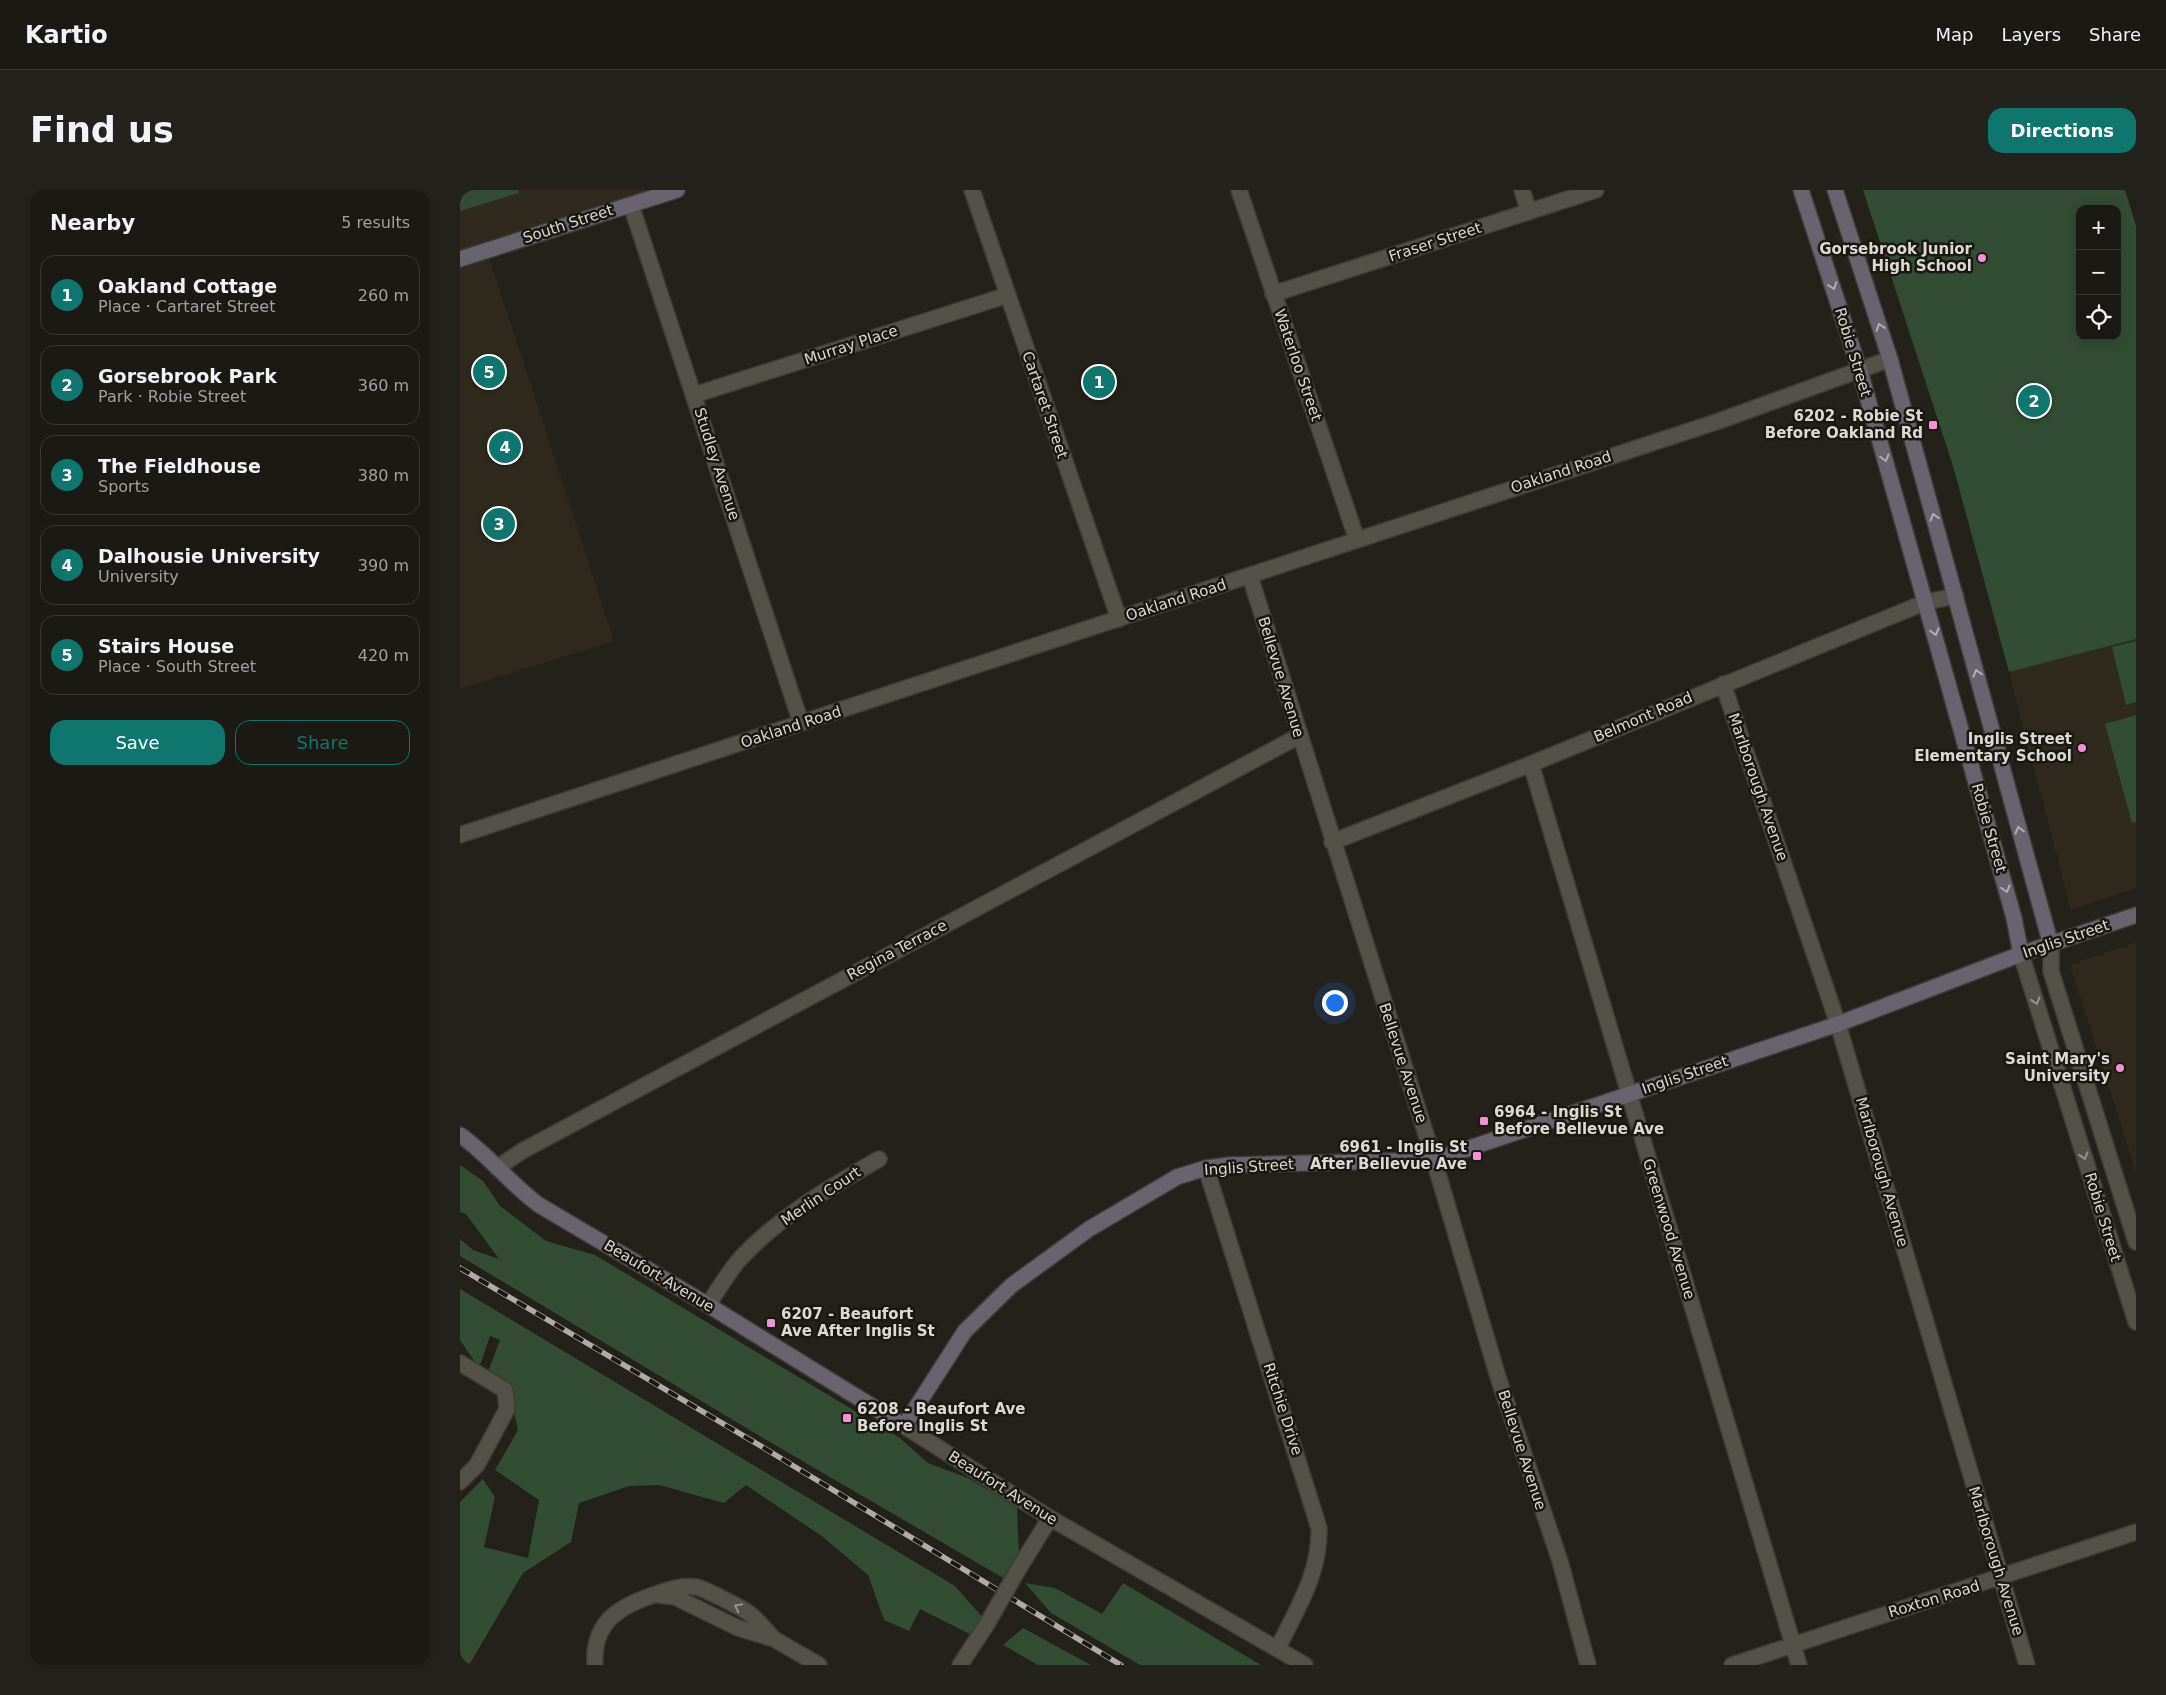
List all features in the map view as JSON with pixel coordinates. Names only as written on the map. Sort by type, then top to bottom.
[{"type":"street","name":"South Street","points":[[460,259],[677,190]]},
{"type":"street","name":"Cartaret Street","points":[[972,190],[1119,619]]},
{"type":"street","name":"Waterloo Street","points":[[1239,190],[1357,540]]},
{"type":"street","points":[[1522,190],[1529,212]]},
{"type":"street","name":"Fraser Street","points":[[1274,294],[1596,190]]},
{"type":"street","name":"Robie Street","points":[[1801,190],[1860,371],[2014,918],[2021,954],[2136,1322]]},
{"type":"street","name":"Robie Street","points":[[1835,190],[1890,359],[1956,596],[2051,945],[2051,971],[2136,1242]]},
{"type":"street","name":"Studley Avenue","points":[[631,204],[801,724]]},
{"type":"street","name":"Murray Place","points":[[694,395],[1008,294]]},
{"type":"street","name":"Oakland Road","points":[[460,835],[1719,420],[1890,359]]},
{"type":"street","name":"Bellevue Avenue","points":[[1250,576],[1332,842],[1434,1160],[1498,1377],[1560,1560],[1588,1665]]},
{"type":"street","name":"Belmont Road","points":[[1332,842],[1531,764],[1926,602],[1956,596]]},
{"type":"street","name":"Marlborough Avenue","points":[[1723,684],[1838,1024],[2027,1665]]},
{"type":"street","name":"Regina Terrace","points":[[497,1168],[522,1151],[1299,736]]},
{"type":"street","name":"Greenwood Avenue","points":[[1531,764],[1799,1665]]},
{"type":"street","name":"Inglis Street","points":[[904,1426],[965,1331],[1012,1285],[1089,1229],[1177,1178],[1206,1168],[1434,1160],[1838,1024],[2021,954],[2136,915]]},
{"type":"street","name":"Beaufort Avenue","points":[[460,1136],[478,1149],[520,1192],[539,1205],[708,1305],[1050,1518],[1305,1665]]},
{"type":"street","name":"Merlin Court","points":[[708,1305],[739,1260],[785,1218],[805,1203],[879,1159]]},
{"type":"street","name":"Ritchie Drive","points":[[1206,1168],[1319,1528],[1318,1559],[1314,1573],[1278,1648]]},
{"type":"street","points":[[460,1363],[505,1390],[507,1409],[477,1465],[460,1482]]},
{"type":"street","points":[[960,1665],[987,1624],[1050,1518]]},
{"type":"street","name":"Roxton Road","points":[[1732,1665],[2136,1532]]},
{"type":"street","points":[[596,1665],[594,1649],[601,1630],[626,1604],[677,1588],[697,1587],[750,1613],[774,1639],[819,1665]]},
{"type":"shaded area","points":[[460,190],[671,190],[488,254],[614,641],[460,689]]},
{"type":"shaded area","name":"Inglis Street Elementary School","points":[[2136,639],[2136,888],[2071,910],[2009,672]]},
{"type":"shaded area","name":"Saint Mary's University","points":[[2136,943],[2136,1172],[2070,965]]},
{"type":"green space","points":[[460,190],[518,190],[519,193],[460,211]]},
{"type":"green space","points":[[1863,190],[2125,190],[2136,226],[2136,639],[2009,672],[1953,466]]},
{"type":"green space","points":[[2136,641],[2136,702],[2126,705],[2112,647]]},
{"type":"green space","points":[[2136,715],[2136,822],[2132,823],[2105,724]]},
{"type":"green space","points":[[460,1165],[483,1181],[500,1206],[546,1241],[595,1255],[900,1438],[928,1463],[968,1478],[1017,1507],[1019,1553],[1005,1579],[763,1438],[460,1256],[460,1239],[473,1250],[499,1259],[466,1214],[460,1212]]},
{"type":"green space","points":[[460,1289],[955,1586],[983,1618],[972,1635],[920,1609],[909,1631],[884,1620],[868,1575],[823,1537],[746,1485],[724,1503],[659,1485],[629,1486],[579,1503],[571,1542],[523,1573],[469,1665],[460,1665],[460,1502],[483,1479],[495,1497],[484,1547],[528,1558],[539,1500],[495,1470],[518,1430],[508,1385],[488,1372],[500,1340],[490,1336],[479,1368],[460,1340]]},
{"type":"green space","points":[[1025,1583],[1055,1588],[1102,1614],[1123,1583],[1261,1665],[1140,1665],[1051,1613]]},
{"type":"green space","points":[[1023,1628],[1091,1665],[1038,1665],[1003,1645]]},
{"type":"railway","points":[[460,1268],[764,1448],[1121,1665]]},
{"type":"place","name":"Gorsebrook Junior High School","points":[[1982,258]]},
{"type":"place","name":"Stairs House","points":[[489,372]]},
{"type":"place","name":"Oakland Cottage","points":[[1099,382]]},
{"type":"place","name":"Gorsebrook Park","points":[[2034,401]]},
{"type":"place","name":"6202 - Robie St Before Oakland Rd","points":[[1933,425]]},
{"type":"place","name":"Dalhousie University","points":[[505,447]]},
{"type":"place","name":"The Fieldhouse","points":[[499,524]]},
{"type":"place","name":"Inglis Street Elementary School","points":[[2082,748]]},
{"type":"place","name":"Saint Mary's University","points":[[2120,1068]]},
{"type":"place","name":"6964 - Inglis St Before Bellevue Ave","points":[[1484,1121]]},
{"type":"place","name":"6961 - Inglis St After Bellevue Ave","points":[[1477,1156]]},
{"type":"place","name":"6207 - Beaufort Ave After Inglis St","points":[[771,1323]]},
{"type":"place","name":"6208 - Beaufort Ave Before Inglis St","points":[[847,1418]]}]
